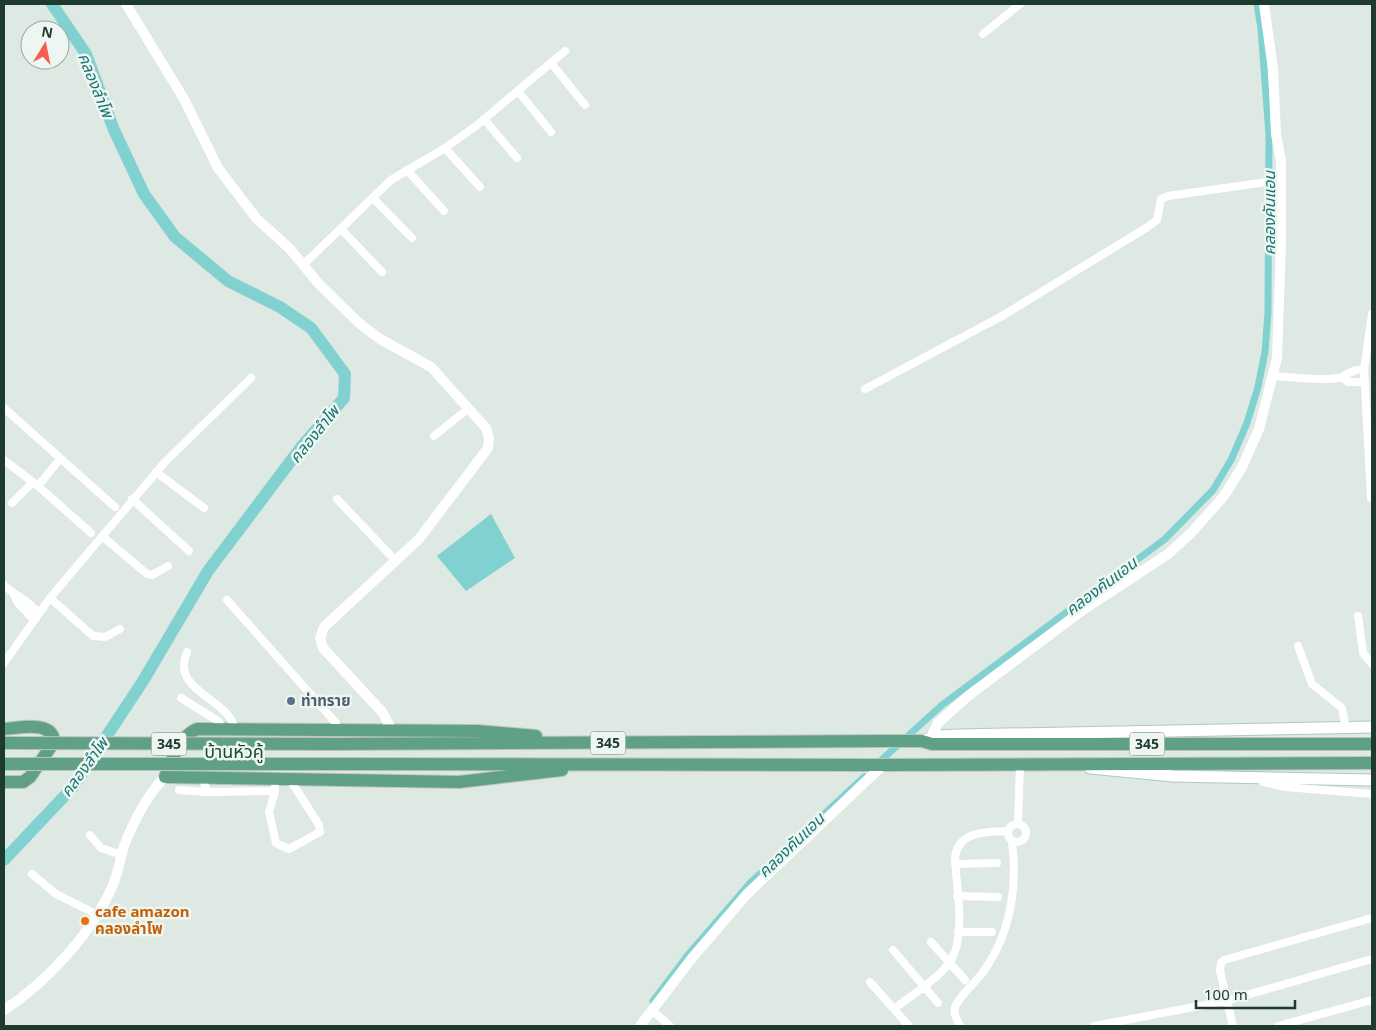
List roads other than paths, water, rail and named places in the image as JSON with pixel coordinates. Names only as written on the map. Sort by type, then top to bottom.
[{"type":"main road","points":[[1229,728],[1372,721]]},
{"type":"main road","name":"345","points":[[924,741],[1076,731],[1372,727]]},
{"type":"main road","points":[[4,729],[34,728],[43,737],[43,743],[21,778],[7,782]]},
{"type":"main road","points":[[165,777],[178,765],[193,741],[224,729],[392,731],[458,737]]},
{"type":"main road","name":"345","points":[[4,743],[334,744],[458,737],[618,743],[924,741],[1372,744]]},
{"type":"main road","name":"345","points":[[4,764],[593,763],[881,765],[1372,763]]},
{"type":"main road","points":[[165,777],[275,786],[291,781],[445,782],[556,771],[593,763]]},
{"type":"main road","points":[[441,764],[450,774],[445,782]]},
{"type":"main road","name":"345","points":[[1066,764],[1142,774],[1372,781]]},
{"type":"street","points":[[126,4],[184,99],[218,168],[256,218],[285,244],[318,284],[359,323],[380,339],[431,367],[486,428],[489,438],[488,448],[419,539],[324,627],[320,638],[323,648],[383,712],[392,731]]},
{"type":"street","points":[[983,34],[1020,4]]},
{"type":"street","points":[[924,741],[942,719],[968,696],[1075,615],[1168,554],[1191,533],[1224,496],[1242,467],[1259,429],[1274,376],[1280,296],[1281,161],[1276,134],[1272,62],[1264,4]]},
{"type":"street","points":[[303,265],[391,180],[445,148],[484,119],[565,51]]},
{"type":"street","points":[[551,63],[585,105]]},
{"type":"street","points":[[518,91],[551,132]]},
{"type":"street","points":[[484,119],[517,158]]},
{"type":"street","points":[[445,148],[480,187]]},
{"type":"street","points":[[407,170],[444,211]]},
{"type":"street","points":[[865,389],[1002,316],[1146,228],[1157,220],[1161,199],[1168,196],[1281,180]]},
{"type":"street","points":[[373,198],[412,238]]},
{"type":"street","points":[[341,229],[382,272]]},
{"type":"street","points":[[1371,498],[1369,394],[1365,382],[1364,369],[1370,347],[1372,314]]},
{"type":"street","points":[[1274,376],[1342,377],[1348,372],[1364,369]]},
{"type":"street","points":[[1342,377],[1348,382],[1365,382]]},
{"type":"street","points":[[4,663],[38,613],[132,499],[156,472],[251,378]]},
{"type":"street","points":[[4,408],[59,460],[115,507]]},
{"type":"street","points":[[434,436],[469,408]]},
{"type":"street","points":[[4,460],[35,484],[91,533]]},
{"type":"street","points":[[12,503],[35,484],[59,460]]},
{"type":"street","points":[[156,472],[204,508]]},
{"type":"street","points":[[132,499],[189,551]]},
{"type":"street","points":[[337,499],[395,560]]},
{"type":"street","points":[[102,536],[147,574],[152,575],[168,566]]},
{"type":"street","points":[[4,585],[14,594],[25,599],[38,613]]},
{"type":"street","points":[[14,594],[18,603],[34,620]]},
{"type":"street","points":[[50,598],[93,636],[105,637],[120,629]]},
{"type":"street","points":[[227,600],[336,723],[336,730]]},
{"type":"street","points":[[1358,616],[1363,653],[1372,664]]},
{"type":"street","points":[[1298,646],[1309,680],[1320,692],[1342,708],[1345,723]]},
{"type":"street","points":[[181,698],[218,721],[224,729],[230,717],[188,680],[184,668],[187,652]]},
{"type":"street","points":[[1018,824],[1020,764]]},
{"type":"street","points":[[640,1026],[692,958],[747,894],[881,765]]},
{"type":"street","points":[[4,1010],[30,990],[74,947],[112,887],[122,855],[136,821],[165,777]]},
{"type":"street","points":[[1247,778],[1285,787],[1372,794]]},
{"type":"street","points":[[203,779],[207,792]]},
{"type":"street","points":[[179,790],[207,792],[275,786],[269,812],[272,832],[276,843],[289,849],[320,832],[319,825],[291,781]]},
{"type":"street","points":[[960,1026],[954,1012],[956,1004],[983,972],[998,948],[1006,928],[1015,864],[1012,842],[1008,837],[1008,831],[1011,826],[1018,824]]},
{"type":"street","points":[[1012,842],[1021,842],[1025,837],[1025,829],[1018,824]]},
{"type":"street","points":[[894,1009],[949,962],[958,941],[955,864],[957,846],[965,839],[982,832],[1008,831]]},
{"type":"street","points":[[90,835],[101,848],[122,855]]},
{"type":"street","points":[[955,864],[997,863]]},
{"type":"street","points":[[32,874],[56,894],[96,914]]},
{"type":"street","points":[[957,896],[998,897]]},
{"type":"street","points":[[1233,1026],[1219,967],[1224,960],[1372,918]]},
{"type":"street","points":[[958,932],[992,932]]},
{"type":"street","points":[[931,942],[964,980]]},
{"type":"street","points":[[893,950],[938,1003]]},
{"type":"street","points":[[1094,1026],[1226,1001],[1372,959]]},
{"type":"street","points":[[870,982],[909,1026]]},
{"type":"street","points":[[1278,1026],[1372,1000]]},
{"type":"street","points":[[652,1010],[670,1026]]},
{"type":"water","points":[[491,514],[515,558],[466,591],[437,556]]},
{"type":"waterway","name":"คลองลำโพ","points":[[4,860],[73,787],[143,681],[208,571],[302,446],[344,398],[345,374],[311,328],[280,307],[228,281],[175,237],[144,194],[114,130],[86,54],[52,4]]},
{"type":"waterway","name":"คลองคันแอน","points":[[877,764],[942,705],[1165,539],[1213,490],[1231,460],[1247,423],[1258,387],[1265,352],[1268,312],[1269,135],[1261,29],[1257,4]]},
{"type":"waterway","name":"คลองคันแอน","points":[[653,1001],[687,956],[751,882],[864,777]]},
{"type":"place","name":"ท่าทราย","points":[[291,701]]},
{"type":"place","name":"cafe amazon คลองลำโพ","points":[[85,921]]},
{"type":"district","name":"บ้านหัวคู้","points":[[234,752]]}]
